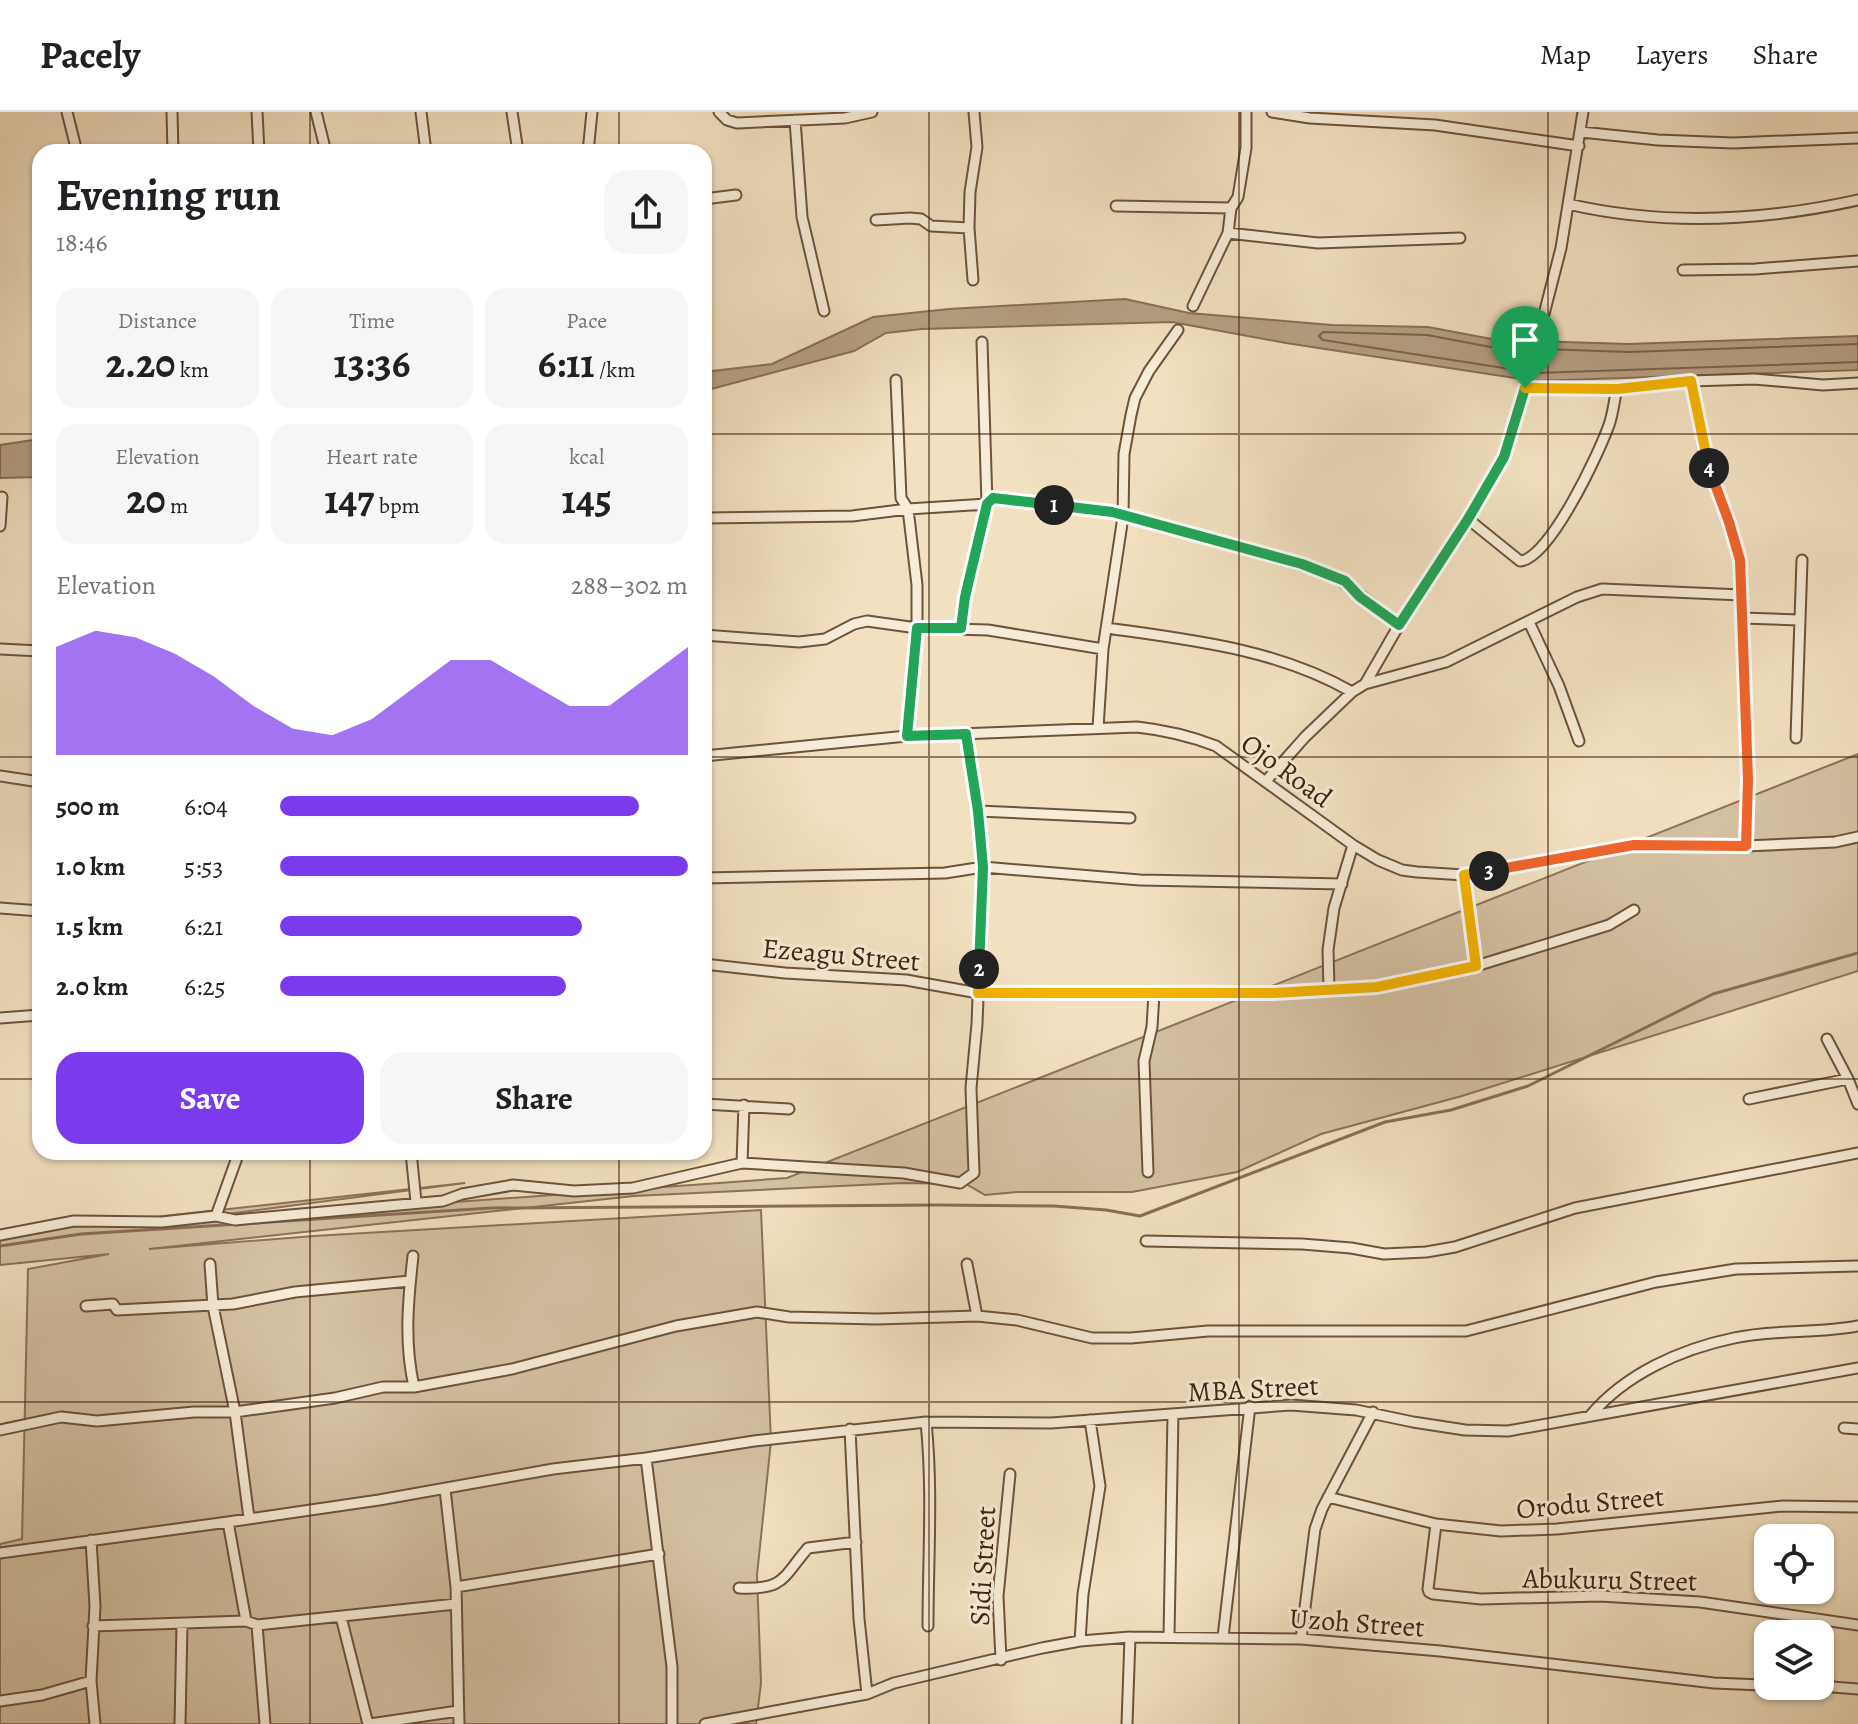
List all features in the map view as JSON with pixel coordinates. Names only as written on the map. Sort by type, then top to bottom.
[{"type":"street","points":[[67,112],[75,144]]},
{"type":"street","points":[[172,112],[173,144]]},
{"type":"street","points":[[257,112],[259,144]]},
{"type":"street","points":[[316,112],[324,144]]},
{"type":"street","points":[[421,112],[425,144]]},
{"type":"street","points":[[512,112],[517,144]]},
{"type":"street","points":[[589,144],[592,112]]},
{"type":"street","points":[[719,112],[727,120],[737,123],[845,118],[872,112]]},
{"type":"street","points":[[973,280],[969,228],[970,192],[977,147],[974,112]]},
{"type":"street","points":[[1193,306],[1228,233],[1231,208],[1238,197],[1246,148],[1246,112]]},
{"type":"street","points":[[1272,112],[1310,118],[1435,125],[1579,146]]},
{"type":"street","points":[[1365,684],[1504,457],[1526,387],[1561,248],[1583,112]]},
{"type":"street","points":[[795,120],[802,217],[824,311]]},
{"type":"street","points":[[1581,132],[1658,140],[1733,143],[1858,138]]},
{"type":"street","points":[[712,198],[736,195]]},
{"type":"street","points":[[1568,204],[1614,215],[1682,219],[1818,209],[1858,200]]},
{"type":"street","points":[[1116,206],[1231,208]]},
{"type":"street","points":[[876,220],[910,218],[921,219],[931,226],[969,228]]},
{"type":"street","points":[[1228,233],[1318,243],[1460,238]]},
{"type":"street","points":[[1683,270],[1755,269],[1858,261]]},
{"type":"street","points":[[1098,728],[1103,649],[1123,517],[1124,454],[1135,398],[1149,371],[1178,330]]},
{"type":"street","points":[[961,628],[965,597],[987,504],[982,342]]},
{"type":"street","points":[[1526,387],[1617,389],[1691,381],[1754,379],[1823,385],[1858,383]]},
{"type":"street","points":[[896,380],[901,498],[908,509],[917,585],[917,628],[907,736]]},
{"type":"street","points":[[1691,381],[1705,456],[1740,560],[1748,780],[1746,846]]},
{"type":"street","points":[[1468,519],[1520,561],[1528,561],[1537,555],[1552,535],[1594,459],[1610,423],[1617,389]]},
{"type":"street","points":[[0,526],[2,497]]},
{"type":"street","points":[[712,518],[839,516],[987,504],[993,498],[1101,510],[1325,572],[1345,581],[1360,597],[1399,625]]},
{"type":"street","points":[[1796,738],[1802,560]]},
{"type":"street","points":[[1266,781],[1305,737],[1352,692],[1365,684],[1446,662],[1577,597],[1602,589],[1742,595]]},
{"type":"street","points":[[1742,618],[1799,620]]},
{"type":"street","points":[[712,636],[799,642],[825,639],[867,621],[917,628],[961,628],[1103,649]]},
{"type":"street","points":[[1529,622],[1559,686],[1579,741]]},
{"type":"street","points":[[1107,628],[1210,642],[1258,654],[1300,666],[1352,692]]},
{"type":"street","points":[[0,649],[32,651]]},
{"type":"street","name":"Ojo Road","points":[[712,755],[907,736],[1137,727],[1191,736],[1216,746],[1378,860],[1402,870],[1464,875],[1634,845],[1746,846],[1835,842]]},
{"type":"street","points":[[0,1235],[74,1221],[162,1222],[216,1216],[235,1220],[443,1201],[462,1194],[513,1185],[574,1191],[633,1188],[742,1163],[904,1173],[960,1183],[974,1173],[971,1088],[983,867],[966,734]]},
{"type":"street","points":[[0,776],[32,781]]},
{"type":"street","points":[[978,811],[1130,818]]},
{"type":"street","points":[[1835,842],[1858,837]]},
{"type":"street","points":[[1835,842],[1858,845]]},
{"type":"street","points":[[1329,989],[1328,950],[1334,908],[1353,845]]},
{"type":"street","points":[[712,878],[945,873],[983,867],[1140,880],[1342,884]]},
{"type":"street","points":[[1464,875],[1476,966]]},
{"type":"street","points":[[0,908],[32,910]]},
{"type":"street","name":"Ezeagu Street","points":[[712,965],[785,973],[906,980],[978,993],[1274,993],[1377,987],[1476,966],[1609,925],[1634,910]]},
{"type":"street","points":[[1148,1172],[1144,1061],[1152,1027],[1154,994]]},
{"type":"street","points":[[0,1018],[32,1016]]},
{"type":"street","points":[[1827,1039],[1858,1104]]},
{"type":"street","points":[[1749,1099],[1848,1079]]},
{"type":"street","points":[[712,1104],[789,1109]]},
{"type":"street","points":[[742,1163],[744,1105]]},
{"type":"street","points":[[1146,1241],[1302,1244],[1384,1254],[1426,1252],[1455,1247],[1575,1208],[1858,1153]]},
{"type":"street","points":[[216,1216],[236,1160]]},
{"type":"street","points":[[412,1160],[416,1202]]},
{"type":"street","points":[[413,1256],[407,1335],[414,1387]]},
{"type":"street","points":[[210,1264],[213,1306],[235,1412],[249,1518]]},
{"type":"street","points":[[967,1264],[977,1316]]},
{"type":"street","points":[[0,1430],[61,1417],[97,1421],[194,1412],[235,1412],[335,1398],[383,1387],[414,1387],[512,1369],[676,1326],[757,1312],[789,1317],[877,1319],[977,1316],[1017,1320],[1092,1338],[1208,1331],[1466,1331],[1656,1282],[1736,1269],[1858,1266]]},
{"type":"street","points":[[86,1306],[113,1304],[117,1310],[213,1306],[317,1289],[410,1281]]},
{"type":"street","points":[[1590,1416],[1623,1383],[1683,1354],[1735,1337],[1858,1326]]},
{"type":"street","name":"MBA Street","points":[[0,1553],[228,1522],[553,1469],[850,1429],[926,1422],[1090,1420],[1250,1406],[1325,1405],[1452,1428],[1508,1431],[1858,1368]]},
{"type":"street","points":[[1223,1637],[1250,1406]]},
{"type":"street","points":[[1301,1639],[1311,1546],[1328,1497],[1373,1412]]},
{"type":"street","points":[[1169,1636],[1173,1414]]},
{"type":"street","points":[[1080,1641],[1083,1594],[1100,1486],[1090,1420]]},
{"type":"street","points":[[926,1422],[931,1527],[928,1626]]},
{"type":"street","points":[[1844,1428],[1858,1429]]},
{"type":"street","points":[[850,1429],[859,1619],[867,1694]]},
{"type":"street","points":[[646,1458],[672,1667],[672,1724]]},
{"type":"street","name":"Sidi Street","points":[[1001,1660],[998,1596],[1010,1474]]},
{"type":"street","points":[[445,1489],[456,1587],[459,1724]]},
{"type":"street","name":"Orodu Street","points":[[1328,1497],[1436,1524],[1501,1531],[1543,1530],[1783,1506],[1858,1507]]},
{"type":"street","points":[[228,1522],[246,1621]]},
{"type":"street","name":"Abukuru Street","points":[[1436,1524],[1428,1589],[1433,1594],[1481,1599],[1600,1596],[1700,1602],[1858,1625]]},
{"type":"street","points":[[91,1540],[95,1606],[91,1681],[95,1724]]},
{"type":"street","points":[[739,1588],[758,1589],[776,1585],[788,1576],[808,1548],[856,1542]]},
{"type":"street","points":[[456,1587],[659,1554]]},
{"type":"street","points":[[93,1626],[246,1621],[257,1625],[456,1604]]},
{"type":"street","points":[[341,1617],[369,1724],[458,1711]]},
{"type":"street","points":[[180,1724],[182,1624]]},
{"type":"street","points":[[257,1625],[265,1724]]},
{"type":"street","points":[[1127,1724],[1130,1637]]},
{"type":"street","name":"Uzoh Street","points":[[705,1724],[867,1694],[894,1683],[1001,1660],[1009,1655],[1080,1641],[1130,1637],[1301,1639],[1440,1651],[1754,1687]]},
{"type":"street","points":[[0,1701],[42,1695],[91,1681]]},
{"type":"street","points":[[1834,1687],[1858,1689]]},
{"type":"shaded area","points":[[1858,754],[1858,971],[1462,1096],[1321,1134],[1237,1172],[1132,1192],[985,1195],[966,1184],[903,1183],[634,1196],[149,1249],[314,1236],[761,1210],[771,1441],[757,1575],[761,1683],[756,1724],[0,1724],[0,1544],[22,1539],[28,1269],[109,1254],[0,1265],[0,1234],[465,1183],[151,1224],[787,1178]]},
{"type":"water","points":[[1125,299],[1189,313],[1332,325],[1428,327],[1497,340],[1628,344],[1858,336],[1858,370],[1534,381],[1172,322],[922,329],[886,333],[854,351],[712,389],[712,371],[772,364],[873,317],[949,309]]},
{"type":"water","points":[[32,440],[32,477],[0,478],[0,445]]},
{"type":"waterway","points":[[0,1246],[81,1234],[491,1208],[1054,1206],[1140,1216],[1385,1122],[1451,1110],[1528,1086],[1713,994],[1858,953]]},
{"type":"route","points":[[1691,381],[1705,456],[1740,560],[1748,780],[1746,846],[1634,845],[1464,875],[1476,966],[1377,987],[1274,993],[978,993],[983,867],[966,734],[907,736],[917,628],[961,628],[965,597],[987,504],[993,498],[1005,498],[1112,512],[1302,564],[1345,581],[1360,597],[1399,625],[1504,457],[1525,388],[1617,389],[1691,381]]}]
